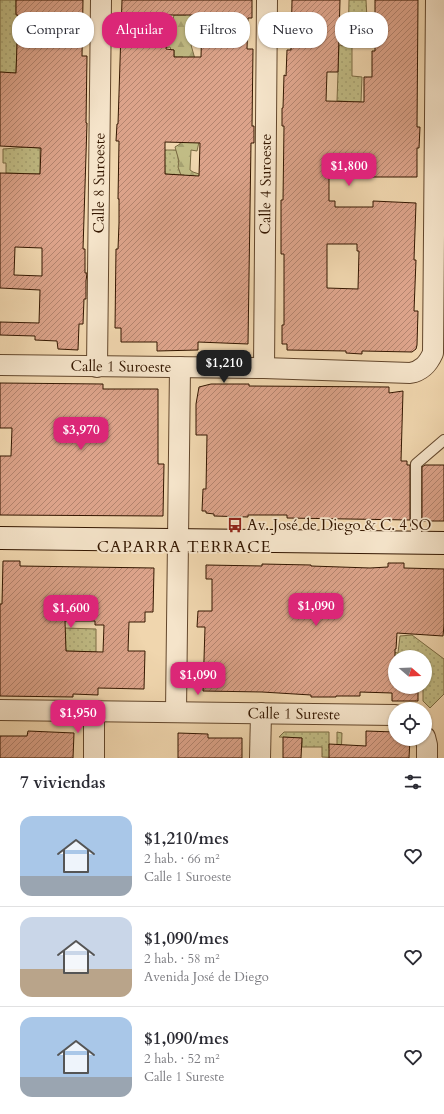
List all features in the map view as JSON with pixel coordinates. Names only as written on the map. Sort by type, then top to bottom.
[{"type":"main road","points":[[0,538],[444,543]]},
{"type":"street","name":"Calle 8 Suroeste","points":[[97,367],[101,0]]},
{"type":"street","name":"Calle 4 Suroeste","points":[[264,368],[267,0]]},
{"type":"street","points":[[436,0],[440,53]]},
{"type":"street","name":"Calle 1 Suroeste","points":[[0,365],[264,368],[410,372],[417,372],[424,368],[433,354],[440,53]]},
{"type":"street","points":[[176,712],[180,367]]},
{"type":"street","name":"Calle 1 Sureste","points":[[0,710],[388,715]]},
{"type":"street","points":[[94,711],[94,758]]},
{"type":"street","points":[[260,758],[261,713]]},
{"type":"street","points":[[427,746],[427,758]]},
{"type":"lane","points":[[416,543],[416,464],[444,440]]},
{"type":"green space","points":[[0,0],[16,0],[16,12],[12,12],[12,48],[17,48],[16,73],[0,72]]},
{"type":"green space","points":[[349,0],[366,0],[367,12],[349,12]]},
{"type":"green space","points":[[177,15],[185,15],[185,48],[192,48],[195,59],[183,74],[183,57],[174,57],[174,50],[171,50],[170,48],[177,48]]},
{"type":"green space","points":[[339,48],[352,48],[352,76],[362,77],[361,102],[337,101]]},
{"type":"green space","points":[[181,139],[199,142],[197,151],[191,150],[190,170],[202,175],[183,198],[184,175],[181,175],[178,167],[179,161],[175,147],[180,144]]},
{"type":"green space","points":[[28,147],[40,148],[40,174],[6,173],[6,163],[3,163],[3,149]]},
{"type":"green space","points":[[164,150],[176,150],[181,175],[165,174]]},
{"type":"green space","points":[[64,628],[96,629],[96,652],[66,651]]},
{"type":"green space","points":[[412,635],[432,650],[398,650],[400,636]]},
{"type":"green space","points":[[432,650],[444,659],[444,694],[432,706],[432,702],[423,701],[423,694],[432,694]]},
{"type":"green space","points":[[284,732],[329,732],[329,748],[337,748],[337,732],[342,733],[341,758],[322,757],[322,747],[302,747],[302,738],[279,737]]},
{"type":"building","points":[[16,0],[83,0],[83,12],[16,12]]},
{"type":"building","points":[[122,0],[252,0],[252,18],[250,18],[250,12],[185,12],[185,15],[177,15],[177,12],[122,12]]},
{"type":"building","points":[[292,0],[340,0],[340,12],[335,12],[335,48],[339,48],[338,72],[327,72],[326,101],[364,102],[364,77],[372,77],[372,51],[375,51],[375,48],[388,48],[388,12],[375,12],[375,0],[418,0],[417,127],[420,127],[419,148],[417,148],[417,177],[369,177],[369,175],[329,174],[329,201],[335,201],[335,207],[373,207],[373,201],[416,203],[414,311],[418,311],[417,345],[416,349],[412,352],[362,351],[362,354],[346,353],[346,351],[287,350],[287,344],[282,344],[282,325],[284,325],[284,254],[281,254],[281,200],[283,200],[284,126],[282,126],[282,108],[284,75],[286,76],[287,50],[291,50],[291,48],[327,48],[327,12],[292,12]],"holes":[[[327,244],[357,244],[357,251],[359,251],[358,289],[327,288]]]},
{"type":"building","points":[[17,48],[82,48],[82,56],[87,56],[87,123],[83,249],[85,249],[85,273],[87,273],[83,324],[79,324],[78,350],[58,349],[57,341],[35,340],[35,336],[0,335],[0,322],[39,323],[40,290],[0,288],[0,173],[40,174],[41,148],[0,146],[0,72],[16,73]],"holes":[[[15,247],[42,248],[42,276],[14,275]]]},
{"type":"building","points":[[120,48],[166,48],[174,50],[174,57],[201,57],[201,48],[253,49],[252,126],[254,126],[254,143],[251,143],[248,344],[198,342],[198,350],[157,351],[157,342],[121,342],[121,328],[115,328],[116,249],[118,249],[119,223],[119,141],[116,141]],"holes":[[[165,142],[200,143],[199,176],[165,174]]]},
{"type":"building","points":[[0,383],[103,384],[103,389],[158,389],[158,464],[164,464],[163,516],[0,515],[0,456],[11,456],[12,428],[0,428]]},
{"type":"building","points":[[211,384],[249,384],[249,386],[389,387],[389,393],[403,391],[401,461],[407,461],[407,465],[410,465],[410,520],[287,518],[287,515],[248,515],[248,517],[214,516],[214,514],[202,511],[203,489],[206,489],[207,435],[196,435],[196,404],[199,387]]},
{"type":"building","points":[[425,465],[444,465],[444,521],[422,521],[422,467]]},
{"type":"building","points":[[3,561],[20,561],[20,566],[154,568],[153,612],[145,612],[145,622],[129,622],[128,651],[145,651],[144,689],[98,688],[98,695],[73,694],[73,697],[0,696],[0,604],[2,604]],"holes":[[[65,621],[95,621],[95,625],[104,625],[103,652],[66,651]]]},
{"type":"building","points":[[388,563],[404,563],[404,568],[444,569],[444,625],[443,636],[397,633],[396,649],[388,650],[388,693],[360,692],[360,696],[311,697],[311,695],[262,692],[203,691],[205,627],[197,627],[198,611],[212,611],[212,579],[206,579],[206,565],[262,566],[262,564],[370,568],[388,567]]},
{"type":"building","points":[[392,694],[418,694],[418,701],[392,701]]},
{"type":"building","points":[[28,731],[74,733],[73,758],[0,758],[0,736],[27,736]]},
{"type":"building","points":[[366,731],[388,732],[388,746],[410,746],[409,758],[329,758],[329,744],[366,746]]},
{"type":"building","points":[[178,733],[208,734],[208,738],[242,738],[242,758],[178,758]]},
{"type":"building","points":[[283,737],[302,738],[301,758],[283,758]]},
{"type":"place","name":"Av. José de Diego & C. 4 SO","points":[[235,525]]},
{"type":"district","name":"CAPARRA TERRACE","points":[[184,547]]}]
